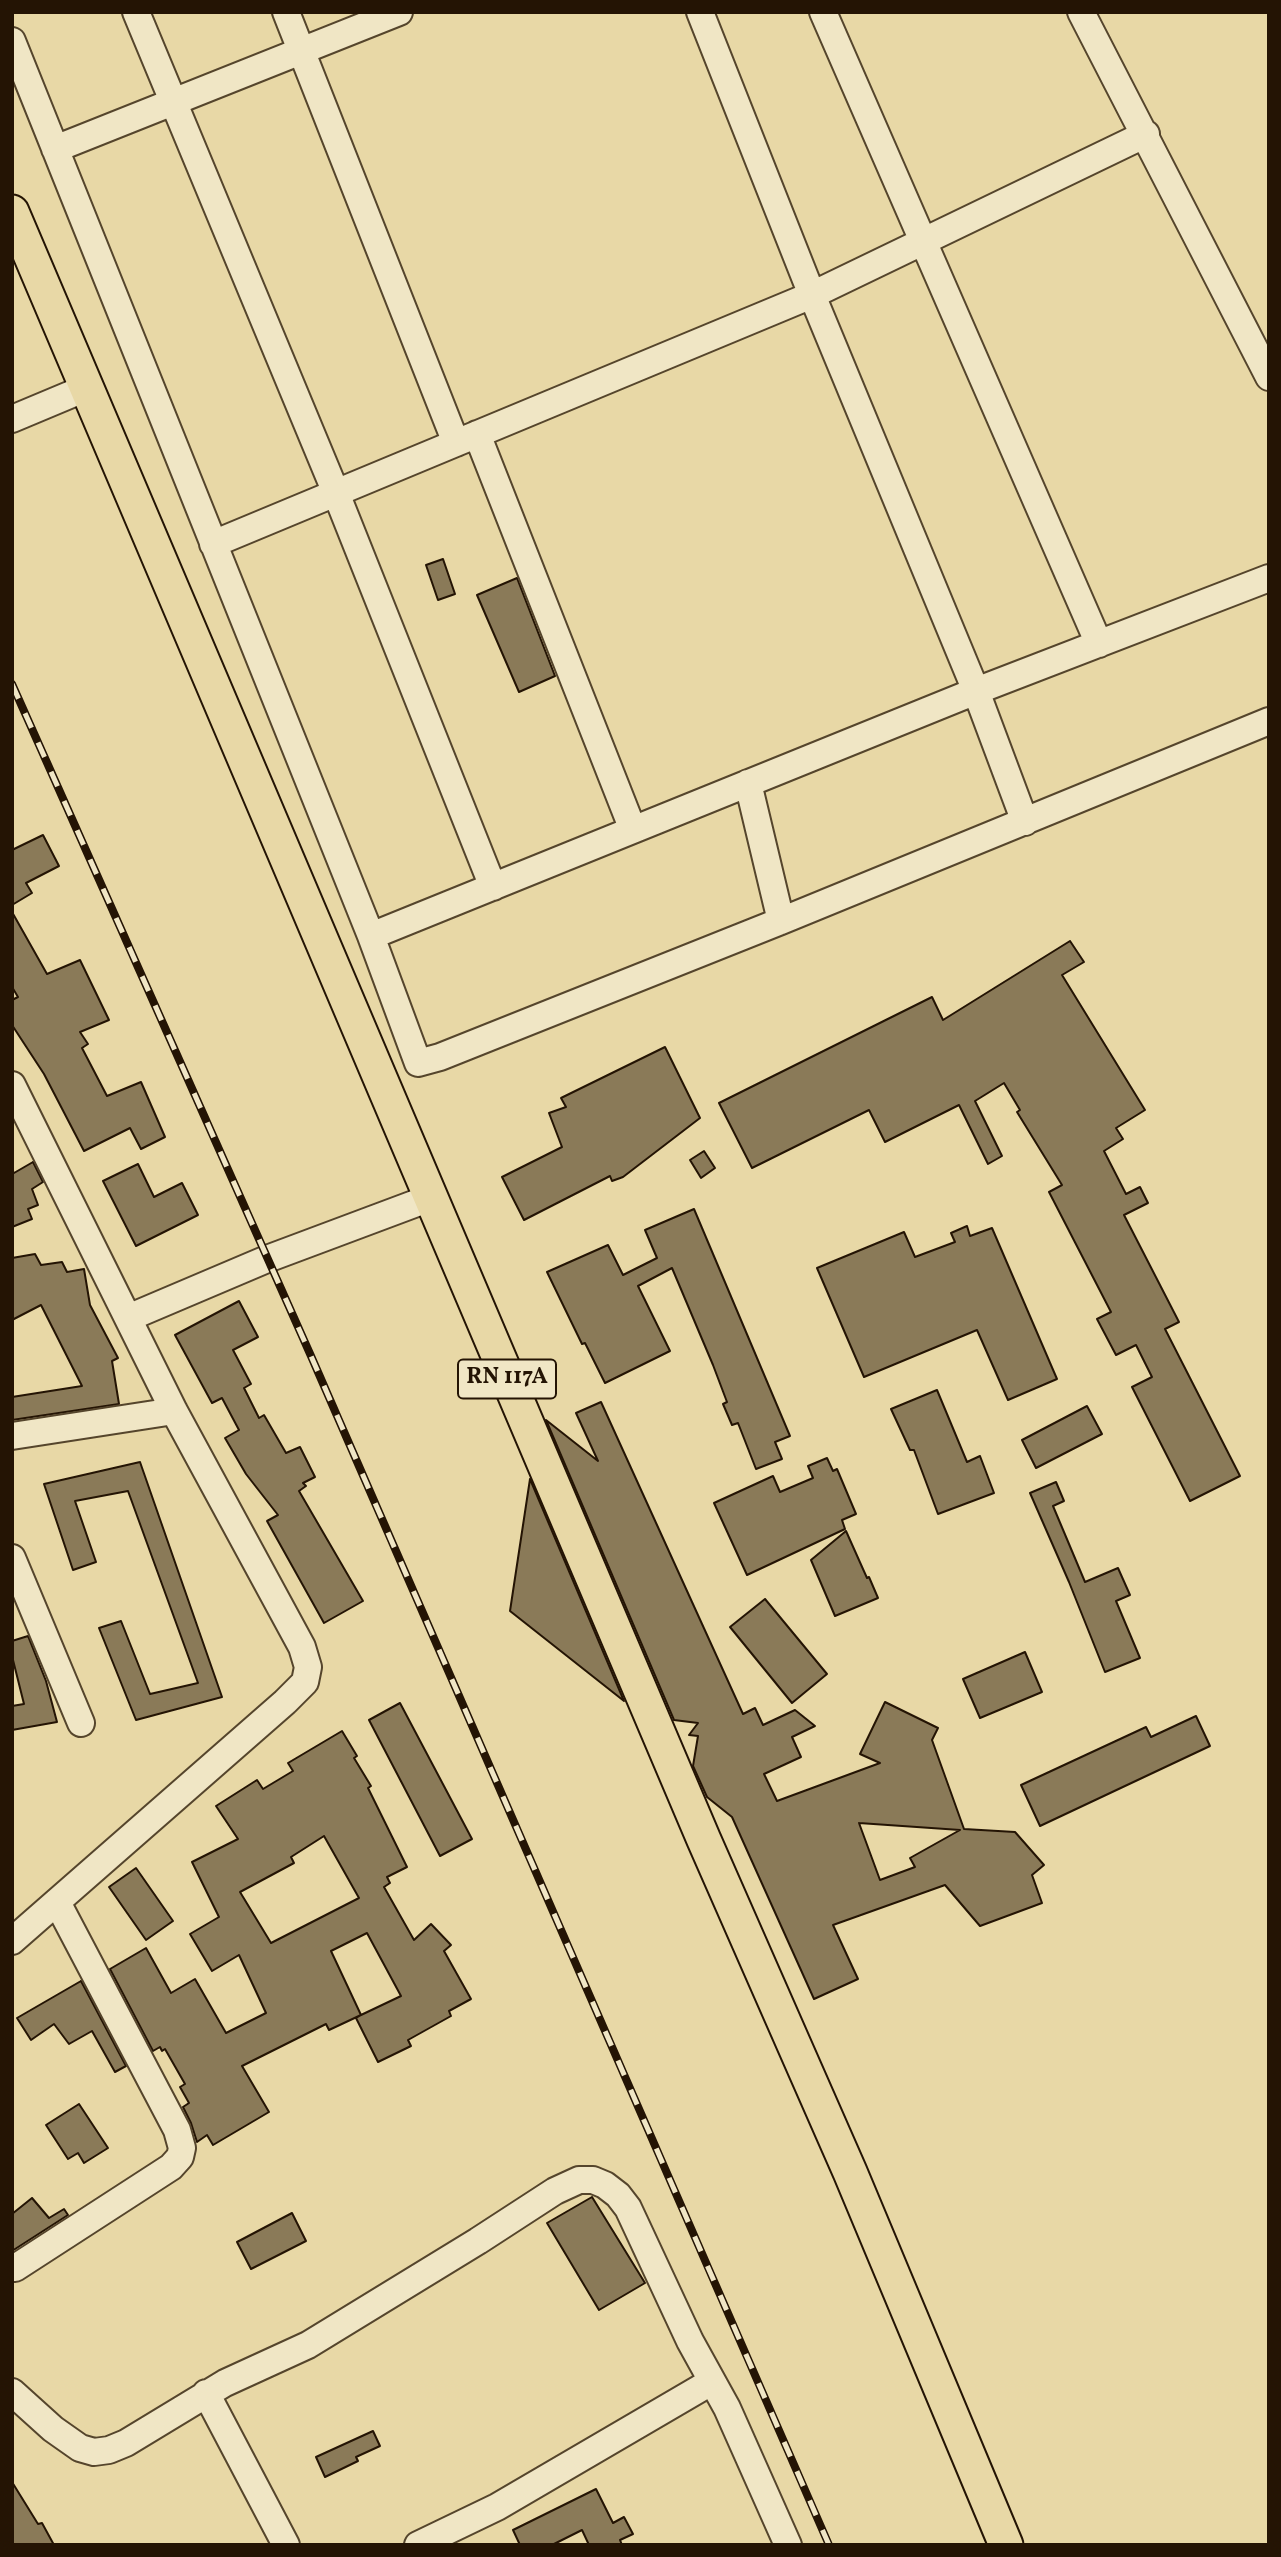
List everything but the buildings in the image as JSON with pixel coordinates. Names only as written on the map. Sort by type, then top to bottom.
[{"type":"main road","name":"RN 117A","points":[[12,212],[704,1840],[850,2172],[1006,2545]]},
{"type":"street","points":[[136,12],[336,493],[493,887]]},
{"type":"street","points":[[286,12],[633,830]]},
{"type":"street","points":[[55,149],[399,12]]},
{"type":"street","points":[[700,12],[812,295],[976,691],[1025,822]]},
{"type":"street","points":[[823,12],[1099,644]]},
{"type":"street","points":[[1082,12],[1269,377]]},
{"type":"street","points":[[12,41],[371,936],[418,1063]]},
{"type":"street","points":[[214,544],[812,295],[1146,134]]},
{"type":"street","points":[[12,419],[86,388]]},
{"type":"street","points":[[371,936],[976,691],[1269,578]]},
{"type":"street","points":[[380,1080],[781,921],[1269,722]]},
{"type":"street","points":[[748,783],[781,921]]},
{"type":"street","points":[[12,1085],[174,1411],[302,1647],[308,1667],[305,1682],[285,1702],[58,1904],[12,1941]]},
{"type":"street","points":[[128,1318],[267,1259],[430,1198]]},
{"type":"street","points":[[12,1436],[174,1411]]},
{"type":"street","points":[[12,1558],[81,1723]]},
{"type":"street","points":[[13,2266],[171,2167],[180,2157],[182,2148],[177,2130],[58,1904]]},
{"type":"street","points":[[12,2392],[52,2429],[80,2448],[94,2452],[109,2451],[206,2393],[308,2345],[466,2249],[555,2191],[579,2180],[593,2180],[618,2195],[628,2208],[711,2382],[727,2407],[788,2545]]},
{"type":"street","points":[[418,2545],[498,2507],[711,2382]]},
{"type":"street","points":[[206,2393],[286,2545]]},
{"type":"railway","points":[[12,684],[311,1356],[829,2545]]}]
